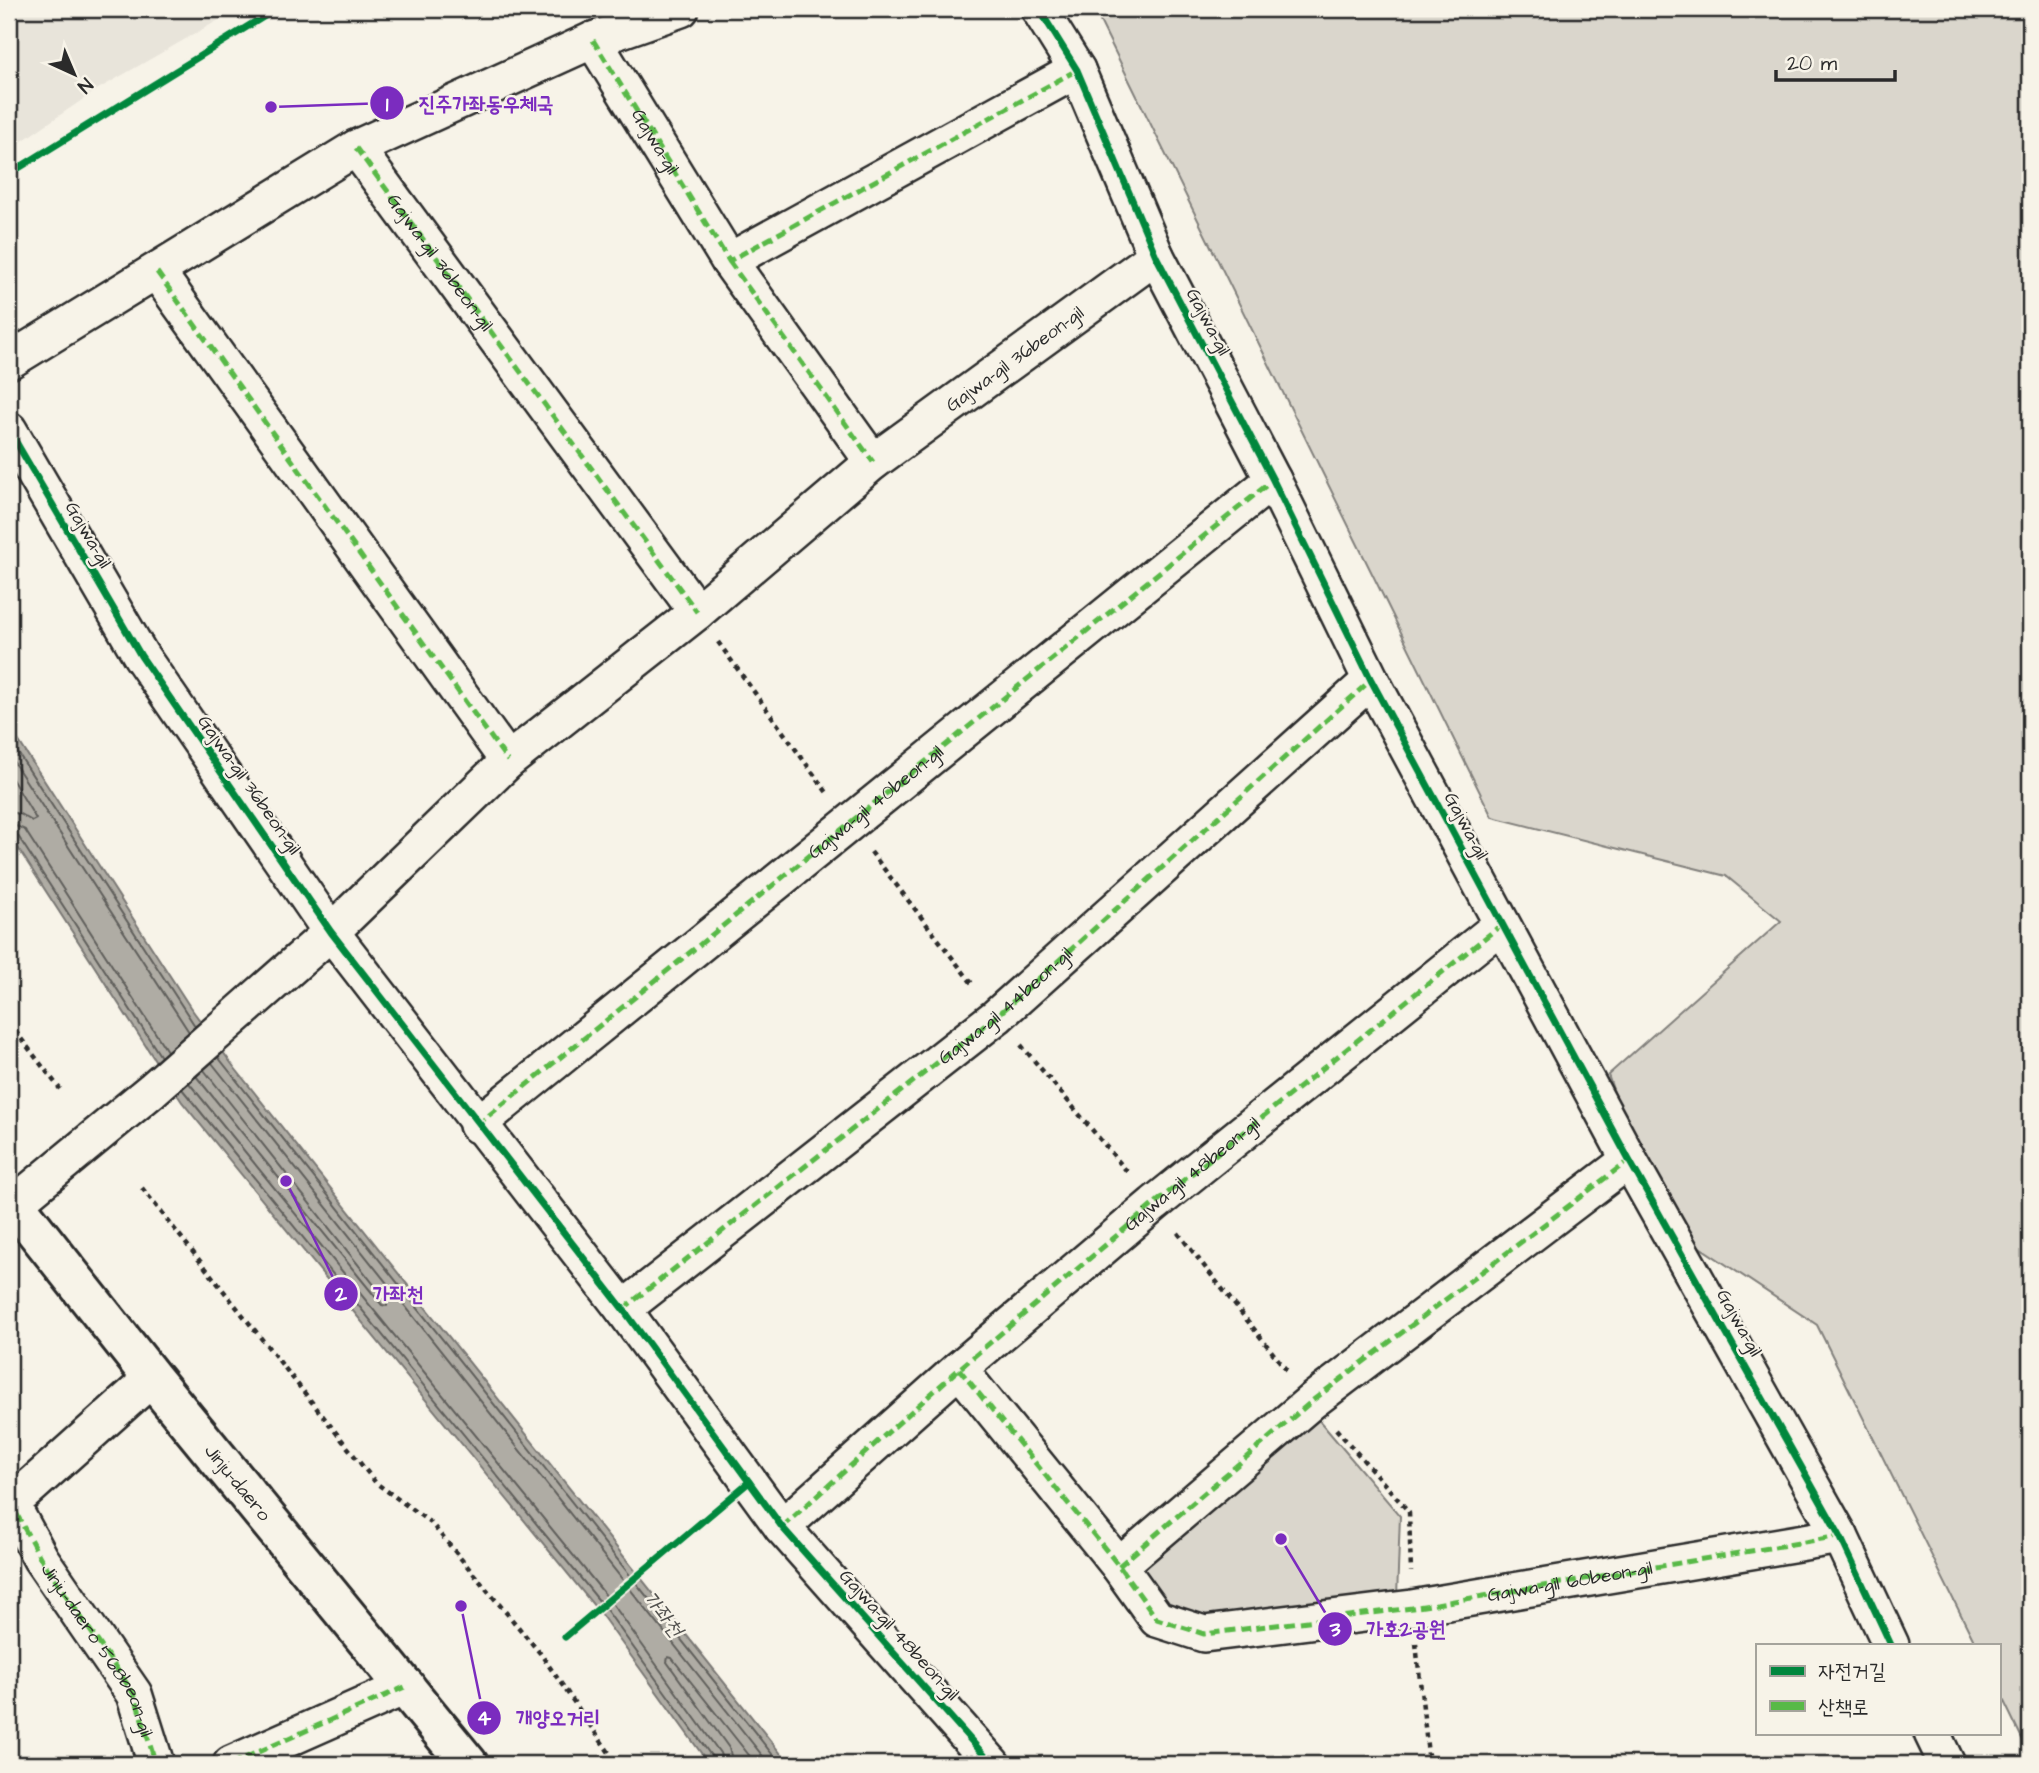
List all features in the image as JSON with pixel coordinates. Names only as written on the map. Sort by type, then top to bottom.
[{"type":"street","points":[[9,361],[356,148],[593,40],[681,9]]},
{"type":"street","name":"Gajwa-gil","points":[[1040,9],[1077,70],[1156,256],[1273,480],[1371,680],[1629,1160],[1840,1536],[1891,1644]]},
{"type":"street","name":"Gajwa-gil","points":[[593,40],[729,261]]},
{"type":"street","points":[[873,463],[729,261],[1077,70]]},
{"type":"street","name":"Gajwa-gil 36beon-gil","points":[[356,148],[697,612]]},
{"type":"street","name":"Gajwa-gil 36beon-gil","points":[[141,656],[331,932],[508,761],[697,612],[873,463],[1156,256]]},
{"type":"street","points":[[157,272],[508,761]]},
{"type":"street","name":"Gajwa-gil","points":[[9,430],[141,656]]},
{"type":"street","name":"Gajwa-gil 40beon-gil","points":[[477,1125],[1273,480]]},
{"type":"street","name":"Gajwa-gil 44beon-gil","points":[[623,1309],[997,1016],[1371,680]]},
{"type":"street","name":"Gajwa-gil 48beon-gil","points":[[992,1764],[782,1527],[959,1369],[1154,1204],[1501,925]]},
{"type":"street","points":[[11,1200],[152,1090],[331,932],[477,1125],[623,1309],[782,1527]]},
{"type":"street","points":[[1119,1566],[1312,1401],[1629,1160]]},
{"type":"street","name":"Jinju-daero","points":[[11,1200],[152,1378],[407,1686],[468,1764]]},
{"type":"street","name":"Gajwa-gil 60beon-gil","points":[[959,1369],[1119,1566],[1157,1619],[1204,1634],[1412,1608],[1840,1536]]},
{"type":"street","name":"Jinju-daero 568beon-gil","points":[[152,1378],[10,1503],[41,1559],[134,1694],[156,1764]]},
{"type":"street","points":[[231,1764],[407,1686]]},
{"type":"street","points":[[1932,1734],[1947,1764]]},
{"type":"path","points":[[697,612],[850,825],[997,1016],[1154,1204],[1312,1401],[1409,1512],[1412,1608],[1429,1764]]},
{"type":"path","points":[[9,1023],[60,1088]]},
{"type":"path","points":[[142,1188],[376,1483],[431,1523],[540,1653],[618,1764]]},
{"type":"shaded area","points":[[9,9],[238,9],[98,89],[9,150]]},
{"type":"shaded area","points":[[1094,9],[2030,9],[2030,1755],[2000,1693],[2000,1644],[1976,1644],[1817,1325],[1659,1220],[1608,1075],[1781,921],[1726,876],[1492,817]]},
{"type":"shaded area","points":[[1312,1412],[1400,1516],[1397,1597],[1197,1623],[1159,1604],[1135,1561]]},
{"type":"water","name":"가좌천","points":[[9,726],[190,1007],[234,1067],[789,1764],[709,1764],[600,1613],[182,1102],[9,834]]},
{"type":"marked path","points":[[593,40],[729,261],[1077,70]]},
{"type":"marked path","points":[[356,148],[697,612]]},
{"type":"marked path","points":[[729,261],[873,462]]},
{"type":"marked path","points":[[157,272],[508,761]]},
{"type":"marked path","points":[[477,1125],[1273,480]]},
{"type":"marked path","points":[[623,1309],[997,1016],[1371,680]]},
{"type":"marked path","points":[[782,1527],[959,1369],[1154,1204],[1501,925]]},
{"type":"marked path","points":[[1119,1566],[1312,1401],[1629,1160]]},
{"type":"marked path","points":[[959,1369],[1119,1566],[1157,1619],[1204,1634],[1412,1608],[1840,1536]]},
{"type":"marked path","points":[[9,1500],[41,1559],[134,1694],[156,1764]]},
{"type":"marked path","points":[[231,1764],[407,1686]]},
{"type":"cycle path","points":[[9,174],[276,9]]},
{"type":"cycle path","points":[[1039,9],[1077,70],[1156,256],[1273,480],[1371,680],[1629,1160],[1840,1536],[1891,1644]]},
{"type":"cycle path","points":[[9,430],[141,656],[331,932],[623,1309],[782,1527],[992,1764]]},
{"type":"cycle path","points":[[565,1637],[749,1482]]},
{"type":"place","name":"진주가좌동우체국","points":[[271,107]]},
{"type":"place","name":"가좌천","points":[[286,1181]]},
{"type":"place","name":"가호2공원","points":[[1281,1539]]},
{"type":"place","name":"개양오거리","points":[[461,1606]]}]
